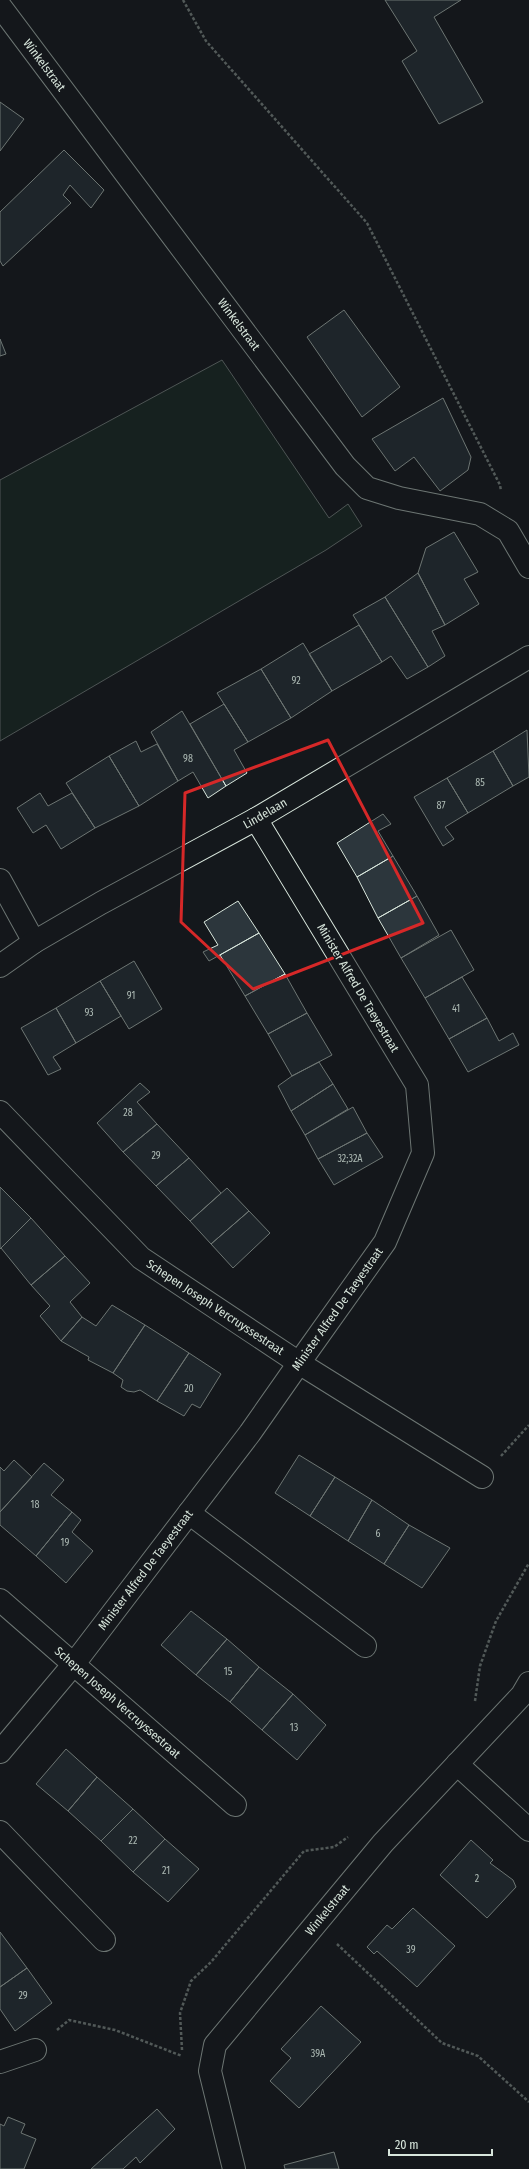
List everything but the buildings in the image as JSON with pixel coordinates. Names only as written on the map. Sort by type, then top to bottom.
[{"type":"street","name":"Winkelstraat","points":[[0,6],[335,453],[361,483],[367,488],[399,498],[480,514],[508,531],[529,567]]},
{"type":"street","name":"Lindelaan","points":[[0,966],[34,942],[256,819],[529,657]]},
{"type":"street","name":"Minister Alfred De Taeyestraat","points":[[0,1752],[73,1665],[250,1433],[300,1363],[385,1242],[423,1153],[417,1085],[256,819]]},
{"type":"street","points":[[0,880],[34,942]]},
{"type":"street","name":"Schepen Joseph Vercruyssestraat","points":[[0,1112],[141,1258],[300,1363],[482,1478]]},
{"type":"street","points":[[189,1513],[365,1646]]},
{"type":"street","name":"Schepen Joseph Vercruyssestraat","points":[[0,1600],[235,1805]]},
{"type":"street","name":"Winkelstraat","points":[[234,2169],[210,2070],[215,2045],[383,1843],[522,1695],[529,1683]]},
{"type":"street","points":[[457,1764],[529,1830]]},
{"type":"street","points":[[0,1832],[104,1940]]},
{"type":"street","points":[[0,2062],[35,2050]]},
{"type":"path","points":[[183,0],[206,41],[367,223],[500,485],[508,531]]},
{"type":"path","points":[[482,1478],[529,1425]]},
{"type":"path","points":[[472,1706],[476,1698],[480,1666],[496,1621],[529,1563]]},
{"type":"path","points":[[182,2056],[180,2013],[191,1981],[210,1962],[304,1851],[334,1847],[351,1834]]},
{"type":"path","points":[[315,1924],[442,2043],[478,2056],[529,2102]]},
{"type":"path","points":[[35,2050],[69,2020],[115,2030],[182,2056],[210,2070]]},
{"type":"highlighted area","points":[[328,740],[423,923],[253,989],[181,922],[185,793]]},
{"type":"green space","points":[[222,360],[329,518],[348,504],[362,526],[326,550],[0,741],[0,480]]}]
